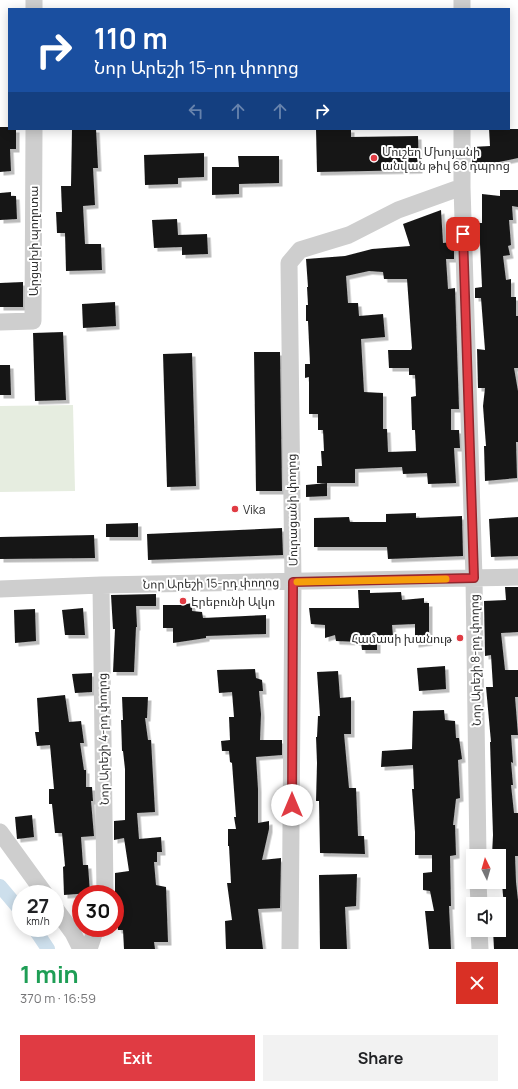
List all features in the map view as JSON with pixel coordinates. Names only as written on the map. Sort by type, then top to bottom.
[{"type":"street","name":"Արցախի պողոտա","points":[[0,322],[33,321],[34,130]]},
{"type":"street","name":"Նոր Արեշի 8-րդ փողոց","points":[[462,130],[462,187],[474,578],[478,849]]},
{"type":"street","name":"Մուրացանի փողոց","points":[[290,949],[293,582],[289,263],[300,250],[349,235],[398,210],[462,187]]},
{"type":"street","name":"Նոր Արեշի 15-րդ փողոց","points":[[0,589],[101,585],[518,577]]},
{"type":"street","name":"Նոր Արեշի 4-րդ փողոց","points":[[101,585],[104,885]]},
{"type":"street","points":[[0,832],[38,885]]},
{"type":"street","points":[[64,920],[73,933],[81,949]]},
{"type":"street","points":[[89,949],[93,937]]},
{"type":"street","points":[[479,937],[480,949]]},
{"type":"shaded area","points":[[73,405],[75,491],[0,492],[0,406]]},
{"type":"building","points":[[0,127],[8,127],[8,130],[16,130],[16,149],[10,149],[11,171],[0,172]]},
{"type":"building","points":[[518,129],[518,158],[499,162],[472,163],[472,147],[490,146],[489,130]]},
{"type":"building","points":[[72,130],[96,130],[98,168],[93,168],[95,205],[83,206],[85,244],[101,244],[102,270],[66,271],[65,233],[57,233],[56,212],[62,212],[61,186],[71,186]]},
{"type":"building","points":[[316,130],[351,130],[351,137],[418,136],[419,170],[317,172]]},
{"type":"building","points":[[204,153],[204,177],[178,178],[178,184],[145,185],[144,155]]},
{"type":"building","points":[[238,156],[279,156],[279,183],[239,184],[239,194],[212,195],[212,167],[239,167]]},
{"type":"building","points":[[500,190],[518,190],[518,207],[512,206],[513,220],[509,220],[511,245],[508,246],[510,255],[503,256],[506,280],[511,279],[511,297],[516,297],[516,316],[518,316],[518,368],[514,368],[518,391],[518,442],[516,442],[517,478],[485,481],[484,446],[486,446],[483,406],[485,388],[478,388],[477,349],[485,350],[481,298],[475,298],[475,288],[482,287],[479,223],[482,223],[482,194],[500,196]]},
{"type":"building","points":[[11,192],[11,196],[16,196],[17,219],[0,220],[0,193]]},
{"type":"building","points":[[441,210],[443,243],[454,242],[454,259],[446,259],[448,289],[455,288],[459,409],[451,409],[451,430],[459,430],[460,448],[454,448],[456,483],[428,484],[427,473],[403,474],[402,467],[355,469],[355,483],[317,483],[317,466],[322,466],[321,451],[324,451],[323,430],[318,430],[318,414],[309,414],[309,377],[305,378],[305,364],[310,364],[308,321],[306,321],[308,287],[306,259],[345,256],[372,249],[410,246],[403,224]],"holes":[[[369,271],[383,272],[384,279],[407,279],[412,348],[411,350],[388,350],[389,368],[409,368],[409,375],[415,375],[416,396],[411,397],[412,430],[415,430],[416,451],[388,452],[387,429],[383,429],[383,393],[364,392],[361,339],[385,337],[383,314],[359,316],[358,303],[348,303],[346,276]]]},
{"type":"building","points":[[177,219],[178,235],[207,234],[208,254],[182,255],[182,247],[154,248],[152,220]]},
{"type":"building","points":[[23,282],[23,307],[0,307],[0,283]]},
{"type":"building","points":[[115,302],[116,326],[83,328],[82,304]]},
{"type":"building","points":[[63,332],[66,400],[35,401],[33,333]]},
{"type":"building","points":[[254,352],[280,352],[282,491],[256,491]]},
{"type":"building","points":[[192,353],[196,486],[167,487],[163,354]]},
{"type":"building","points":[[0,365],[10,365],[11,395],[0,395]]},
{"type":"building","points":[[327,483],[327,496],[306,497],[306,485]]},
{"type":"building","points":[[416,513],[416,518],[462,516],[463,556],[388,559],[387,547],[314,547],[314,518],[349,517],[350,522],[386,522],[386,514]]},
{"type":"building","points":[[518,517],[518,556],[491,557],[489,519]]},
{"type":"building","points":[[138,523],[138,537],[106,537],[106,524]]},
{"type":"building","points":[[282,528],[283,555],[148,560],[147,534]]},
{"type":"building","points":[[94,535],[95,558],[0,559],[0,537]]},
{"type":"building","points":[[505,587],[518,587],[518,632],[501,633],[505,670],[518,670],[518,697],[515,697],[518,735],[511,735],[513,785],[511,785],[514,813],[518,813],[518,856],[515,856],[518,900],[518,949],[494,949],[493,937],[506,937],[506,897],[503,897],[502,889],[506,889],[506,849],[492,849],[491,742],[486,687],[493,687],[491,655],[485,656],[484,601],[506,600]]},
{"type":"building","points":[[358,590],[370,590],[370,593],[401,592],[402,600],[424,598],[424,603],[429,603],[429,642],[415,644],[415,624],[392,625],[393,636],[377,637],[377,650],[362,650],[361,642],[336,641],[335,635],[325,638],[325,625],[311,624],[309,608],[359,608]]},
{"type":"building","points":[[156,594],[156,606],[136,606],[137,627],[134,672],[113,672],[115,629],[113,629],[111,595]]},
{"type":"building","points":[[192,603],[192,611],[202,612],[203,618],[266,615],[266,634],[206,636],[206,638],[173,643],[173,628],[163,628],[163,605],[182,605]]},
{"type":"building","points":[[83,608],[85,635],[65,635],[62,610]]},
{"type":"building","points":[[35,609],[36,641],[15,643],[14,610]]},
{"type":"building","points":[[445,666],[446,689],[419,691],[417,668]]},
{"type":"building","points":[[255,669],[256,678],[262,680],[263,691],[259,691],[261,714],[260,740],[282,740],[282,755],[256,757],[258,823],[269,821],[269,829],[262,860],[281,858],[280,908],[258,909],[263,949],[226,949],[225,921],[232,920],[227,883],[231,883],[228,829],[236,829],[234,817],[236,817],[232,763],[230,762],[229,751],[222,751],[221,741],[230,740],[229,717],[234,717],[232,692],[219,693],[217,670]]},
{"type":"building","points":[[338,671],[340,698],[351,697],[351,734],[344,734],[349,788],[356,788],[358,836],[364,836],[365,854],[320,853],[319,801],[316,801],[316,737],[318,716],[320,716],[317,672]]},
{"type":"building","points":[[92,673],[92,692],[75,693],[72,674]]},
{"type":"building","points":[[65,695],[69,722],[81,721],[84,743],[80,743],[84,770],[86,770],[86,787],[92,787],[93,801],[91,801],[94,836],[81,837],[83,865],[88,865],[89,885],[72,885],[72,894],[64,895],[63,867],[65,866],[62,833],[55,833],[52,804],[49,804],[49,789],[54,789],[50,745],[37,746],[35,732],[39,732],[37,698]]},
{"type":"building","points":[[122,697],[148,697],[147,718],[145,718],[148,740],[151,740],[155,812],[137,813],[139,839],[161,837],[162,852],[157,852],[157,862],[154,862],[156,885],[166,887],[168,942],[154,942],[155,949],[124,949],[124,885],[115,885],[115,873],[129,871],[124,838],[114,840],[114,821],[125,820],[125,769],[122,751],[121,720],[123,720]]},
{"type":"building","points":[[444,710],[445,720],[455,721],[456,738],[459,738],[462,759],[458,760],[460,798],[456,799],[453,825],[455,825],[456,855],[450,856],[451,906],[449,906],[451,949],[429,949],[425,911],[434,911],[430,891],[423,890],[423,873],[432,872],[432,855],[415,855],[412,789],[414,789],[413,765],[381,767],[382,751],[412,749],[413,711]]},
{"type":"building","points":[[32,815],[34,837],[17,839],[15,817]]},
{"type":"building","points":[[357,874],[356,906],[345,907],[347,949],[320,949],[319,875]]},
{"type":"waterway","points":[[0,886],[12,900]]},
{"type":"waterway","points":[[40,937],[48,949]]},
{"type":"slow traffic","points":[[297,582],[446,579]]},
{"type":"place","name":"Մուշեղ Մխոյանի անվան թիվ 68 դպրոց","points":[[374,158]]},
{"type":"place","name":"Vika","points":[[235,509]]},
{"type":"place","name":"Էրեբունի Ալկո","points":[[183,601]]},
{"type":"place","name":"Համասի խանութ","points":[[460,638]]},
{"type":"route","points":[[292,805],[293,582],[474,578],[463,234]]}]
